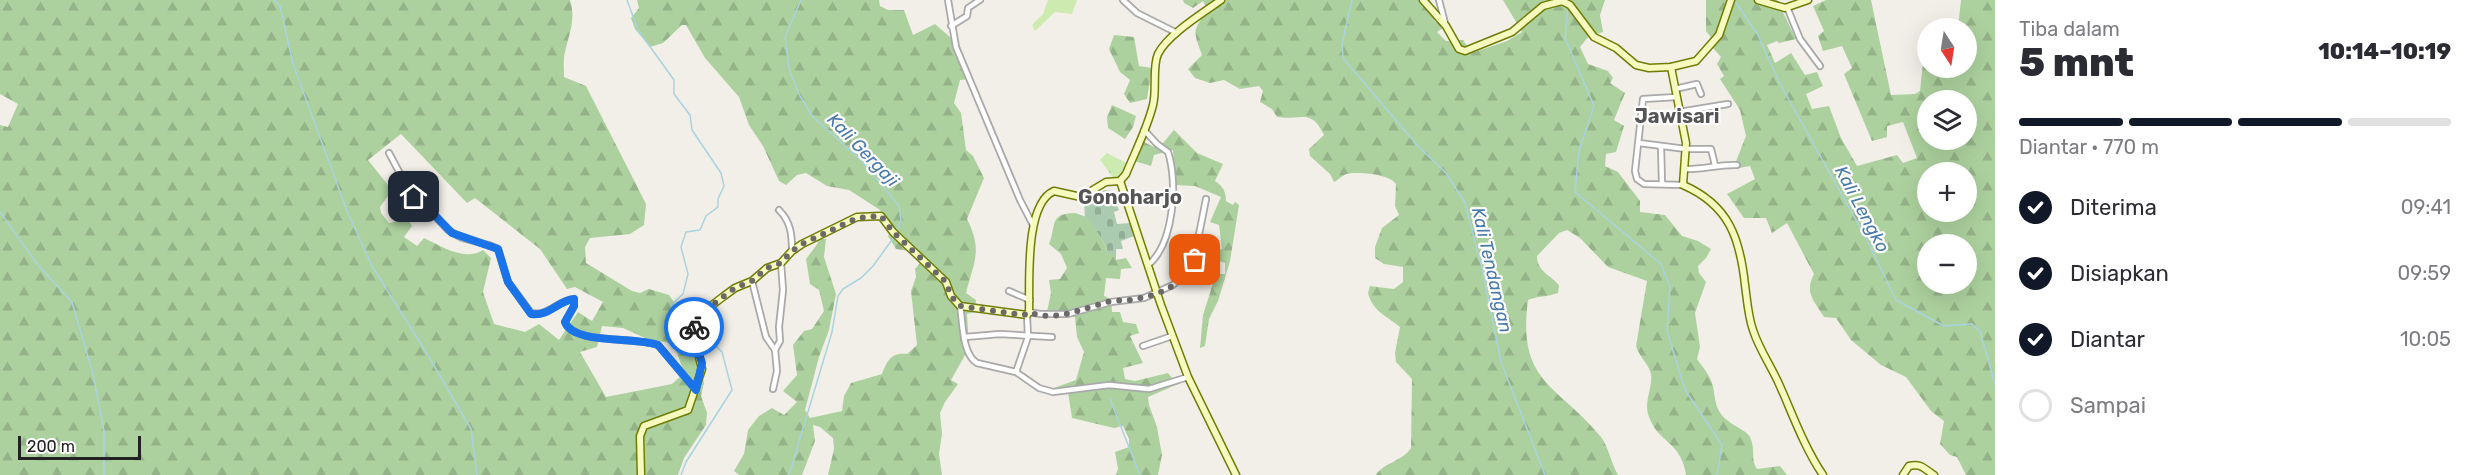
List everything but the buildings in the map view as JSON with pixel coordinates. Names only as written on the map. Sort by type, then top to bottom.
[{"type":"street","points":[[948,0],[956,46],[975,95],[1033,225]]},
{"type":"street","points":[[951,26],[967,16],[968,8],[980,0]]},
{"type":"street","points":[[1123,0],[1137,13],[1177,33]]},
{"type":"street","points":[[1016,372],[1028,337],[1030,245],[1033,225],[1045,199],[1051,193],[1058,192],[1081,197],[1106,182],[1120,181],[1126,174],[1154,104],[1157,85],[1156,59],[1162,48],[1177,33],[1221,0]]},
{"type":"street","points":[[1423,0],[1446,26],[1459,49],[1468,51],[1512,32],[1543,6],[1556,1],[1568,4],[1594,37],[1616,48],[1636,65],[1649,68],[1691,63],[1707,50],[1719,35],[1731,0]]},
{"type":"street","points":[[1438,0],[1446,26]]},
{"type":"street","points":[[1758,0],[1787,7],[1805,0]]},
{"type":"street","points":[[1787,7],[1800,39],[1820,66]]},
{"type":"street","points":[[1671,67],[1686,149],[1683,185]]},
{"type":"street","points":[[1675,89],[1697,84],[1701,94]]},
{"type":"street","points":[[1676,97],[1643,99],[1635,171],[1637,179],[1644,184],[1683,185],[1717,206],[1729,221],[1743,269],[1752,329],[1779,382],[1806,447],[1823,475]]},
{"type":"street","points":[[1679,112],[1728,104]]},
{"type":"street","points":[[1144,130],[1168,152],[1172,182],[1171,214],[1165,241],[1156,257],[1148,265]]},
{"type":"street","points":[[1639,143],[1686,149],[1712,149],[1715,165]]},
{"type":"street","points":[[1661,146],[1662,184]]},
{"type":"street","points":[[389,153],[412,196],[420,200],[448,230],[462,238],[489,244],[498,249],[508,282],[531,314],[554,310],[569,299],[574,299],[574,306],[565,322],[572,332],[586,337],[604,337],[658,345],[696,390]]},
{"type":"street","points":[[1684,169],[1703,170],[1715,165],[1737,165]]},
{"type":"street","points":[[1120,181],[1157,294],[1188,377],[1236,475]]},
{"type":"street","points":[[960,306],[1040,314],[1068,314],[1110,302],[1157,294],[1173,285],[1193,265],[1206,199]]},
{"type":"street","points":[[779,210],[786,219],[792,234],[792,251]]},
{"type":"street","points":[[641,475],[640,436],[644,426],[688,410],[696,390],[702,363],[692,333],[711,306],[735,288],[752,281],[767,268],[781,263],[792,251],[864,216],[881,216],[895,234],[946,282],[951,296],[960,306],[969,356],[974,362],[1016,372],[1039,388],[1053,392],[1109,385],[1149,389],[1188,377]]},
{"type":"street","points":[[775,350],[780,340],[783,290],[781,263]]},
{"type":"street","points":[[752,281],[766,337],[775,350],[777,371],[774,389]]},
{"type":"street","points":[[1009,291],[1030,300]]},
{"type":"street","points":[[965,337],[1000,334],[1052,337]]},
{"type":"street","points":[[1143,346],[1172,336]]},
{"type":"street","points":[[1903,475],[1909,466],[1921,465],[1934,475]]},
{"type":"green space","points":[[0,0],[570,0],[572,20],[564,55],[564,77],[586,86],[646,204],[644,225],[630,234],[590,238],[585,247],[586,263],[632,291],[640,293],[649,289],[669,295],[675,304],[680,302],[683,308],[676,313],[681,326],[687,331],[704,383],[701,396],[707,413],[706,425],[684,458],[678,475],[0,475],[0,125],[8,127],[18,104],[0,94]],"holes":[[[401,134],[467,203],[475,198],[540,249],[567,289],[575,287],[603,302],[592,321],[578,312],[559,340],[539,324],[525,332],[494,324],[483,292],[491,258],[483,250],[461,254],[424,238],[417,246],[404,237],[412,226],[408,219],[389,223],[381,213],[380,207],[392,190],[368,160]],[[602,326],[623,328],[645,338],[674,344],[684,373],[672,384],[606,397],[580,352],[597,347]]]},
{"type":"green space","points":[[637,0],[879,0],[880,6],[888,10],[904,10],[913,35],[935,24],[958,44],[972,79],[960,80],[954,103],[961,113],[966,150],[973,156],[984,178],[967,219],[976,248],[966,293],[976,300],[975,312],[967,314],[969,348],[951,380],[958,384],[940,413],[942,434],[939,454],[942,475],[828,475],[834,449],[833,438],[820,427],[813,425],[815,441],[802,475],[739,475],[734,471],[744,454],[748,430],[759,416],[772,408],[784,415],[797,402],[783,391],[797,375],[793,345],[804,331],[812,329],[824,311],[819,290],[810,284],[806,259],[818,243],[817,239],[826,239],[824,257],[836,294],[829,330],[819,357],[805,410],[810,418],[842,411],[844,396],[851,383],[882,374],[890,358],[897,354],[907,354],[917,345],[911,291],[916,277],[915,269],[924,258],[917,252],[896,249],[888,236],[893,226],[880,210],[849,190],[827,186],[806,173],[797,175],[786,185],[779,181],[763,146],[749,125],[739,97],[705,58],[686,25],[682,25],[663,43],[650,47],[635,29],[631,18],[639,8]]},
{"type":"green space","points":[[1048,0],[1077,0],[1072,14],[1055,12],[1035,31],[1032,25],[1043,14]]},
{"type":"green space","points":[[1183,0],[1430,0],[1435,22],[1440,22],[1443,28],[1437,32],[1446,41],[1463,40],[1472,53],[1507,41],[1522,32],[1503,0],[1605,0],[1600,15],[1603,32],[1589,36],[1580,47],[1588,64],[1608,71],[1613,78],[1610,83],[1625,93],[1614,120],[1624,126],[1616,152],[1606,154],[1605,166],[1618,172],[1640,201],[1640,212],[1665,215],[1682,236],[1698,241],[1711,249],[1698,266],[1699,273],[1706,282],[1695,313],[1700,347],[1697,359],[1711,380],[1716,404],[1722,416],[1750,437],[1757,469],[1780,466],[1787,475],[1686,475],[1680,455],[1658,433],[1647,411],[1651,374],[1636,346],[1647,281],[1608,267],[1580,238],[1567,230],[1559,233],[1537,256],[1542,269],[1559,285],[1558,293],[1528,300],[1526,328],[1529,349],[1535,366],[1544,380],[1601,437],[1618,475],[1376,475],[1411,448],[1412,379],[1396,362],[1395,353],[1400,327],[1373,305],[1368,293],[1370,286],[1394,289],[1403,282],[1403,267],[1384,264],[1375,258],[1375,247],[1382,228],[1399,215],[1395,206],[1396,184],[1381,176],[1358,173],[1346,174],[1334,182],[1330,174],[1310,156],[1309,149],[1324,135],[1314,121],[1304,117],[1277,117],[1272,109],[1260,102],[1263,91],[1259,86],[1240,89],[1224,80],[1210,83],[1195,78],[1188,69],[1202,55],[1196,32],[1199,23],[1208,11],[1203,1],[1193,8]]},
{"type":"green space","points":[[1706,0],[1777,0],[1796,39],[1779,43],[1777,41],[1767,45],[1775,63],[1791,53],[1805,75],[1817,72],[1823,86],[1806,94],[1812,109],[1829,106],[1841,138],[1857,166],[1897,155],[1903,163],[1917,158],[1903,122],[1887,126],[1887,137],[1872,141],[1844,74],[1852,68],[1842,46],[1823,51],[1818,36],[1824,31],[1813,6],[1826,0],[1871,0],[1891,95],[1917,93],[1917,150],[1977,150],[1977,90],[1920,90],[1921,78],[1977,78],[1977,18],[1959,18],[1961,0],[1995,0],[1995,475],[1966,475],[1957,457],[1950,455],[1940,444],[1944,421],[1931,411],[1906,377],[1881,365],[1851,340],[1836,318],[1824,317],[1810,292],[1814,274],[1787,223],[1772,233],[1766,218],[1744,218],[1727,194],[1755,179],[1750,166],[1733,169],[1746,136],[1740,110],[1720,79],[1724,76],[1717,64],[1721,57],[1713,48],[1713,40],[1706,31]]},
{"type":"green space","points":[[1114,35],[1134,37],[1139,66],[1152,68],[1147,99],[1130,103],[1124,94],[1130,80],[1120,72],[1109,49]]},
{"type":"green space","points":[[1112,105],[1136,116],[1133,127],[1125,139],[1108,128],[1107,117]]},
{"type":"green space","points":[[1174,130],[1197,153],[1223,164],[1215,181],[1224,190],[1226,201],[1239,205],[1230,261],[1218,301],[1209,319],[1205,346],[1200,348],[1203,315],[1216,274],[1225,274],[1225,263],[1212,259],[1212,251],[1222,249],[1219,225],[1210,222],[1221,197],[1195,186],[1175,185],[1173,150],[1154,155],[1151,166],[1134,161],[1144,142],[1154,147],[1163,143]]},
{"type":"green space","points":[[1107,153],[1126,163],[1125,172],[1118,178],[1114,179],[1100,160]]},
{"type":"green space","points":[[1105,190],[1111,191],[1119,210],[1114,212],[1117,224],[1130,223],[1134,236],[1121,241],[1123,249],[1116,249],[1116,254],[1108,254],[1100,236],[1089,219],[1085,217],[1084,202]]},
{"type":"green space","points":[[1075,213],[1089,218],[1108,254],[1116,254],[1116,260],[1126,258],[1132,268],[1121,269],[1120,279],[1106,278],[1104,296],[1111,299],[1112,312],[1120,312],[1123,322],[1136,324],[1139,333],[1130,336],[1143,363],[1123,368],[1125,379],[1135,381],[1168,373],[1173,379],[1185,375],[1185,381],[1148,397],[1162,455],[1158,475],[1116,475],[1118,469],[1115,452],[1129,447],[1129,439],[1123,426],[1114,428],[1072,418],[1068,392],[1054,388],[1076,380],[1084,352],[1077,337],[1075,317],[1046,316],[1051,293],[1049,280],[1060,279],[1067,268],[1061,254],[1049,244],[1055,222],[1061,216]]},
{"type":"waterway","points":[[274,0],[280,6],[293,64],[347,211],[372,266],[471,429],[477,475]]},
{"type":"waterway","points":[[627,0],[638,30],[674,80],[674,94],[690,115],[692,130],[721,173],[724,186],[718,199],[718,207],[706,216],[700,230],[686,232],[681,247],[688,274],[683,294],[672,304],[674,325],[680,333],[690,333]]},
{"type":"waterway","name":"Kali Gergaji","points":[[801,0],[785,37],[789,69],[800,96],[813,117],[862,161],[899,206],[901,220],[896,232]]},
{"type":"waterway","name":"Kali Tendangan","points":[[1352,0],[1342,44],[1343,58],[1417,145],[1446,173],[1465,203],[1482,268],[1501,362],[1545,475]]},
{"type":"waterway","name":"Kali Lengko","points":[[1734,0],[1758,35],[1779,82],[1866,238],[1896,300],[1944,326],[1972,324],[1980,331],[1995,384]]},
{"type":"waterway","points":[[1568,6],[1565,38],[1594,106],[1579,151],[1575,192],[1661,264],[1670,287],[1667,331],[1685,390],[1722,445],[1717,475]]},
{"type":"waterway","points":[[0,212],[37,264],[72,302],[93,374],[104,431],[104,475]]},
{"type":"waterway","name":"Kali Gergaji","points":[[789,475],[832,332],[838,296],[843,289],[861,278],[873,266],[894,237]]},
{"type":"waterway","points":[[681,475],[686,462],[732,390],[722,352],[703,333],[695,333]]},
{"type":"waterway","points":[[1110,399],[1140,475]]},
{"type":"way so far","points":[[694,327],[711,306],[735,288],[752,281],[767,268],[781,263],[802,244],[864,216],[881,216],[893,232],[946,282],[956,304],[1024,315],[1029,312],[1068,314],[1110,302],[1157,294],[1183,277],[1195,260]]},
{"type":"district","name":"Jawisari","points":[[1677,116]]},
{"type":"district","name":"Gonoharjo","points":[[1130,197]]},
{"type":"route","points":[[414,197],[420,200],[452,233],[498,249],[508,282],[531,314],[554,310],[572,298],[575,303],[565,322],[566,327],[572,332],[586,337],[650,342],[658,345],[676,363],[687,381],[696,390],[702,363],[692,331],[694,327]]}]
